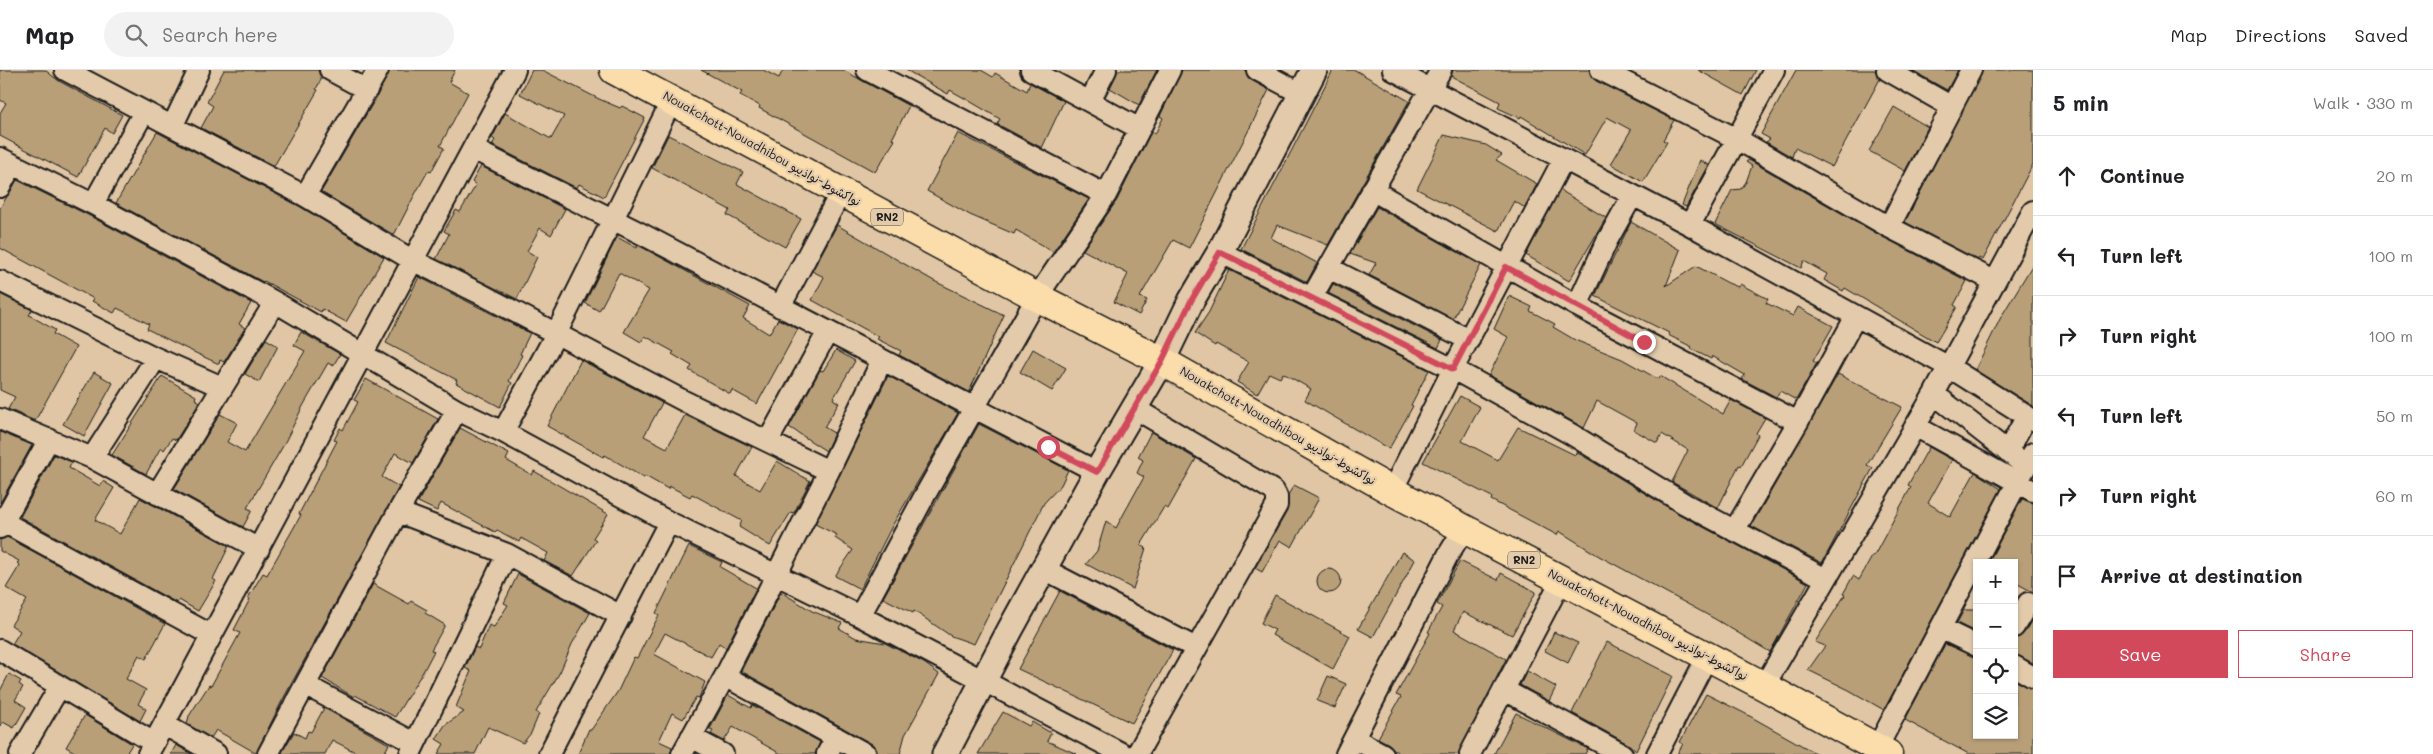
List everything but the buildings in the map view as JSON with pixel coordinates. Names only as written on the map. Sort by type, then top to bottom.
[{"type":"highway","name":"Nouakchott-Nouadhibou نواكشوط-نواذيبو","points":[[614,70],[1037,297],[1162,361],[1392,491],[1562,579],[1883,751]]},
{"type":"street","points":[[65,70],[144,112],[173,125],[200,142],[305,196],[412,260],[686,402],[829,471]]},
{"type":"street","points":[[173,125],[199,70]]},
{"type":"street","points":[[330,70],[367,90]]},
{"type":"street","points":[[305,196],[378,70]]},
{"type":"street","points":[[0,650],[60,686],[151,748],[515,70]]},
{"type":"street","points":[[867,70],[1106,195]]},
{"type":"street","points":[[1030,70],[1140,129]]},
{"type":"street","points":[[1090,101],[1106,70]]},
{"type":"street","points":[[860,616],[1037,297],[1106,195],[1170,70]]},
{"type":"street","points":[[1257,70],[1302,94]]},
{"type":"street","points":[[945,754],[982,682],[1097,472],[1162,361],[1191,301],[1220,252],[1314,70]]},
{"type":"street","points":[[1393,70],[1690,225],[1949,367],[2030,418],[2007,452]]},
{"type":"street","points":[[1312,298],[1441,70]]},
{"type":"street","points":[[1601,70],[1737,139],[1889,227],[1994,281]]},
{"type":"street","points":[[1690,225],[1774,70]]},
{"type":"street","points":[[1887,70],[1952,107]]},
{"type":"street","points":[[1889,227],[1971,70]]},
{"type":"street","points":[[503,432],[556,334],[672,100]]},
{"type":"street","points":[[93,204],[144,112]]},
{"type":"street","points":[[472,149],[613,220],[827,333],[975,407],[1097,472]]},
{"type":"street","points":[[1392,491],[1453,369],[1563,160]]},
{"type":"street","points":[[0,187],[6,161],[93,204],[275,302],[457,410],[503,432],[669,522],[775,576],[860,616],[982,682],[1086,746],[1123,754]]},
{"type":"street","points":[[1372,190],[1577,306],[1798,422]]},
{"type":"street","points":[[780,307],[841,192]]},
{"type":"street","points":[[1577,306],[1607,241],[1632,196]]},
{"type":"street","points":[[1764,686],[1934,394],[2033,211]]},
{"type":"street","points":[[1220,252],[1453,369],[1571,434],[1685,504],[1826,579]]},
{"type":"street","points":[[1329,268],[1468,340]]},
{"type":"street","points":[[0,281],[156,358],[222,387]]},
{"type":"street","points":[[157,494],[275,302]]},
{"type":"street","points":[[1734,531],[1798,422],[1856,316]]},
{"type":"street","points":[[768,441],[827,333]]},
{"type":"street","points":[[92,458],[156,358]]},
{"type":"street","points":[[723,754],[687,746],[725,676],[829,471],[882,360]]},
{"type":"street","points":[[1934,394],[2007,452],[2027,473]]},
{"type":"street","points":[[1134,408],[1274,491],[1277,497],[1277,505],[1137,754]]},
{"type":"street","points":[[268,754],[398,512],[457,410]]},
{"type":"street","points":[[0,419],[18,429],[49,439],[92,458],[259,549]]},
{"type":"street","points":[[1915,426],[2027,473]]},
{"type":"street","points":[[49,439],[1,523],[211,635]]},
{"type":"street","points":[[1982,559],[2027,473]]},
{"type":"street","points":[[398,512],[507,554],[621,616]]},
{"type":"street","points":[[549,754],[669,522]]},
{"type":"street","points":[[1383,754],[1350,746],[1448,555],[1464,529]]},
{"type":"street","points":[[306,685],[412,749],[507,554]]},
{"type":"street","points":[[1044,569],[1196,648]]},
{"type":"street","points":[[1883,751],[1942,628],[1973,576]]},
{"type":"street","points":[[1470,754],[1562,579]]},
{"type":"street","points":[[2018,618],[2025,602]]},
{"type":"street","points":[[1942,628],[1973,644]]},
{"type":"street","points":[[1657,754],[1707,657]]},
{"type":"street","points":[[2018,668],[2033,676]]},
{"type":"street","points":[[725,676],[831,746],[866,754]]},
{"type":"street","points":[[20,754],[60,686]]},
{"type":"street","points":[[1504,690],[1612,752]]},
{"type":"street","points":[[165,725],[216,754]]},
{"type":"route","points":[[1048,447],[1097,472],[1162,361],[1191,301],[1220,252],[1453,369],[1506,267],[1644,342]]}]
